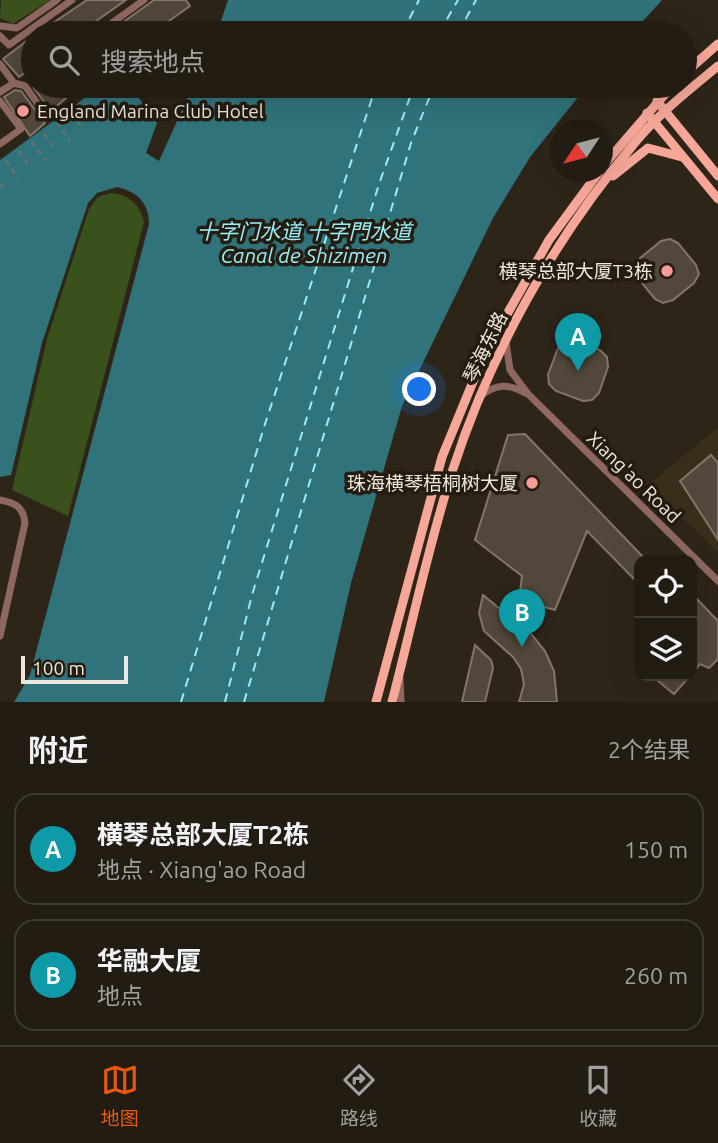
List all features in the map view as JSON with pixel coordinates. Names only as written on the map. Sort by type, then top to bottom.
[{"type":"main road","points":[[697,62],[718,44]]},
{"type":"main road","name":"琴海东路","points":[[697,84],[718,66]]},
{"type":"main road","points":[[613,155],[660,98]]},
{"type":"main road","name":"琴海东路","points":[[613,170],[634,143],[681,98]]},
{"type":"main road","points":[[657,101],[718,176]]},
{"type":"main road","points":[[647,113],[718,199]]},
{"type":"main road","points":[[613,175],[648,148],[684,157]]},
{"type":"main road","name":"琴海东路","points":[[376,702],[442,457],[479,367],[537,260],[592,182]]},
{"type":"main road","name":"琴海东路","points":[[392,702],[452,472],[480,396],[506,342],[559,246],[604,182]]},
{"type":"street","points":[[28,21],[57,0]]},
{"type":"street","points":[[43,21],[72,0]]},
{"type":"street","points":[[115,21],[144,0]]},
{"type":"street","points":[[0,26],[17,29],[21,26]]},
{"type":"street","points":[[0,36],[9,45],[21,36]]},
{"type":"street","points":[[0,64],[13,83],[21,85]]},
{"type":"street","points":[[0,92],[13,83]]},
{"type":"street","points":[[34,98],[48,118]]},
{"type":"street","points":[[0,101],[21,129],[0,144]]},
{"type":"street","name":"Xiang'ao Road","points":[[506,342],[510,370],[529,395],[718,581]]},
{"type":"street","points":[[480,396],[490,389],[508,385],[529,395]]},
{"type":"street","points":[[0,500],[18,505],[24,512],[25,523],[0,636]]},
{"type":"street","points":[[400,671],[401,702]]},
{"type":"path","points":[[104,98],[112,110]]},
{"type":"path","points":[[86,103],[98,120]]},
{"type":"path","points":[[72,113],[84,130]]},
{"type":"path","points":[[57,122],[70,141]]},
{"type":"path","points":[[44,134],[56,150]]},
{"type":"path","points":[[32,142],[45,160]]},
{"type":"path","points":[[19,151],[32,168]]},
{"type":"path","points":[[6,161],[18,178]]},
{"type":"path","points":[[0,183],[4,188]]},
{"type":"shaded area","points":[[718,427],[718,552],[648,485]]},
{"type":"green space","points":[[1,0],[50,0],[13,24],[0,18]]},
{"type":"green space","points":[[110,193],[122,195],[132,201],[140,210],[144,222],[68,516],[12,490],[47,339],[89,209],[98,197]]},
{"type":"water","points":[[228,0],[662,0],[643,21],[221,21]]},
{"type":"water","name":"十字门水道 十字門水道 Canal de Shizimen","points":[[85,98],[139,98],[157,123],[146,153],[159,161],[188,98],[577,98],[561,119],[550,119],[550,132],[530,157],[493,218],[402,406],[351,583],[324,702],[14,702],[30,675],[149,224],[144,204],[136,195],[124,189],[117,187],[97,193],[88,203],[42,343],[11,475],[0,477],[0,160]]},
{"type":"building","points":[[87,0],[126,0],[96,21],[56,21]]},
{"type":"building","points":[[154,0],[186,0],[190,6],[169,21],[125,21]]},
{"type":"building","points":[[21,45],[21,76],[19,77],[3,59]]},
{"type":"building","name":"England Marina Club Hotel","points":[[15,90],[21,91],[21,98],[26,98],[45,123],[30,136],[4,97]]},
{"type":"building","points":[[41,98],[66,98],[51,111]]},
{"type":"building","name":"横琴总部大厦T3栋","points":[[670,239],[678,243],[696,265],[699,274],[694,283],[673,300],[663,303],[655,299],[637,277],[635,267],[639,259],[661,241]]},
{"type":"building","points":[[574,341],[600,350],[607,357],[608,367],[599,393],[592,400],[583,401],[556,391],[549,384],[548,375],[558,348],[564,342]]},
{"type":"building","name":"珠海横琴梧桐树大厦","points":[[525,434],[641,555],[634,555],[634,579],[587,531],[555,610],[519,600],[522,576],[475,540],[508,435]]},
{"type":"building","points":[[711,455],[718,463],[718,540],[680,481]]},
{"type":"building","points":[[483,595],[532,635],[545,651],[554,671],[557,702],[519,702],[524,684],[521,669],[513,657],[484,631],[479,613]]},
{"type":"building","points":[[697,599],[718,621],[718,659],[709,668],[700,664],[697,668]]},
{"type":"building","points":[[475,645],[491,660],[493,668],[485,702],[462,702]]},
{"type":"building","points":[[658,681],[686,681],[674,694]]},
{"type":"ferry route","points":[[408,21],[419,0]]},
{"type":"ferry route","points":[[446,21],[458,0]]},
{"type":"ferry route","points":[[465,21],[476,0]]},
{"type":"ferry route","points":[[181,702],[265,424],[372,98]]},
{"type":"ferry route","points":[[225,702],[252,595],[379,184],[410,98]]},
{"type":"ferry route","points":[[244,702],[411,143],[429,98]]},
{"type":"place","name":"England Marina Club Hotel","points":[[23,111]]},
{"type":"place","name":"横琴总部大厦T3栋","points":[[667,271]]},
{"type":"place","name":"横琴总部大厦T2栋","points":[[578,371]]},
{"type":"place","name":"珠海横琴梧桐树大厦","points":[[532,483]]},
{"type":"place","name":"华融大厦","points":[[522,647]]}]
